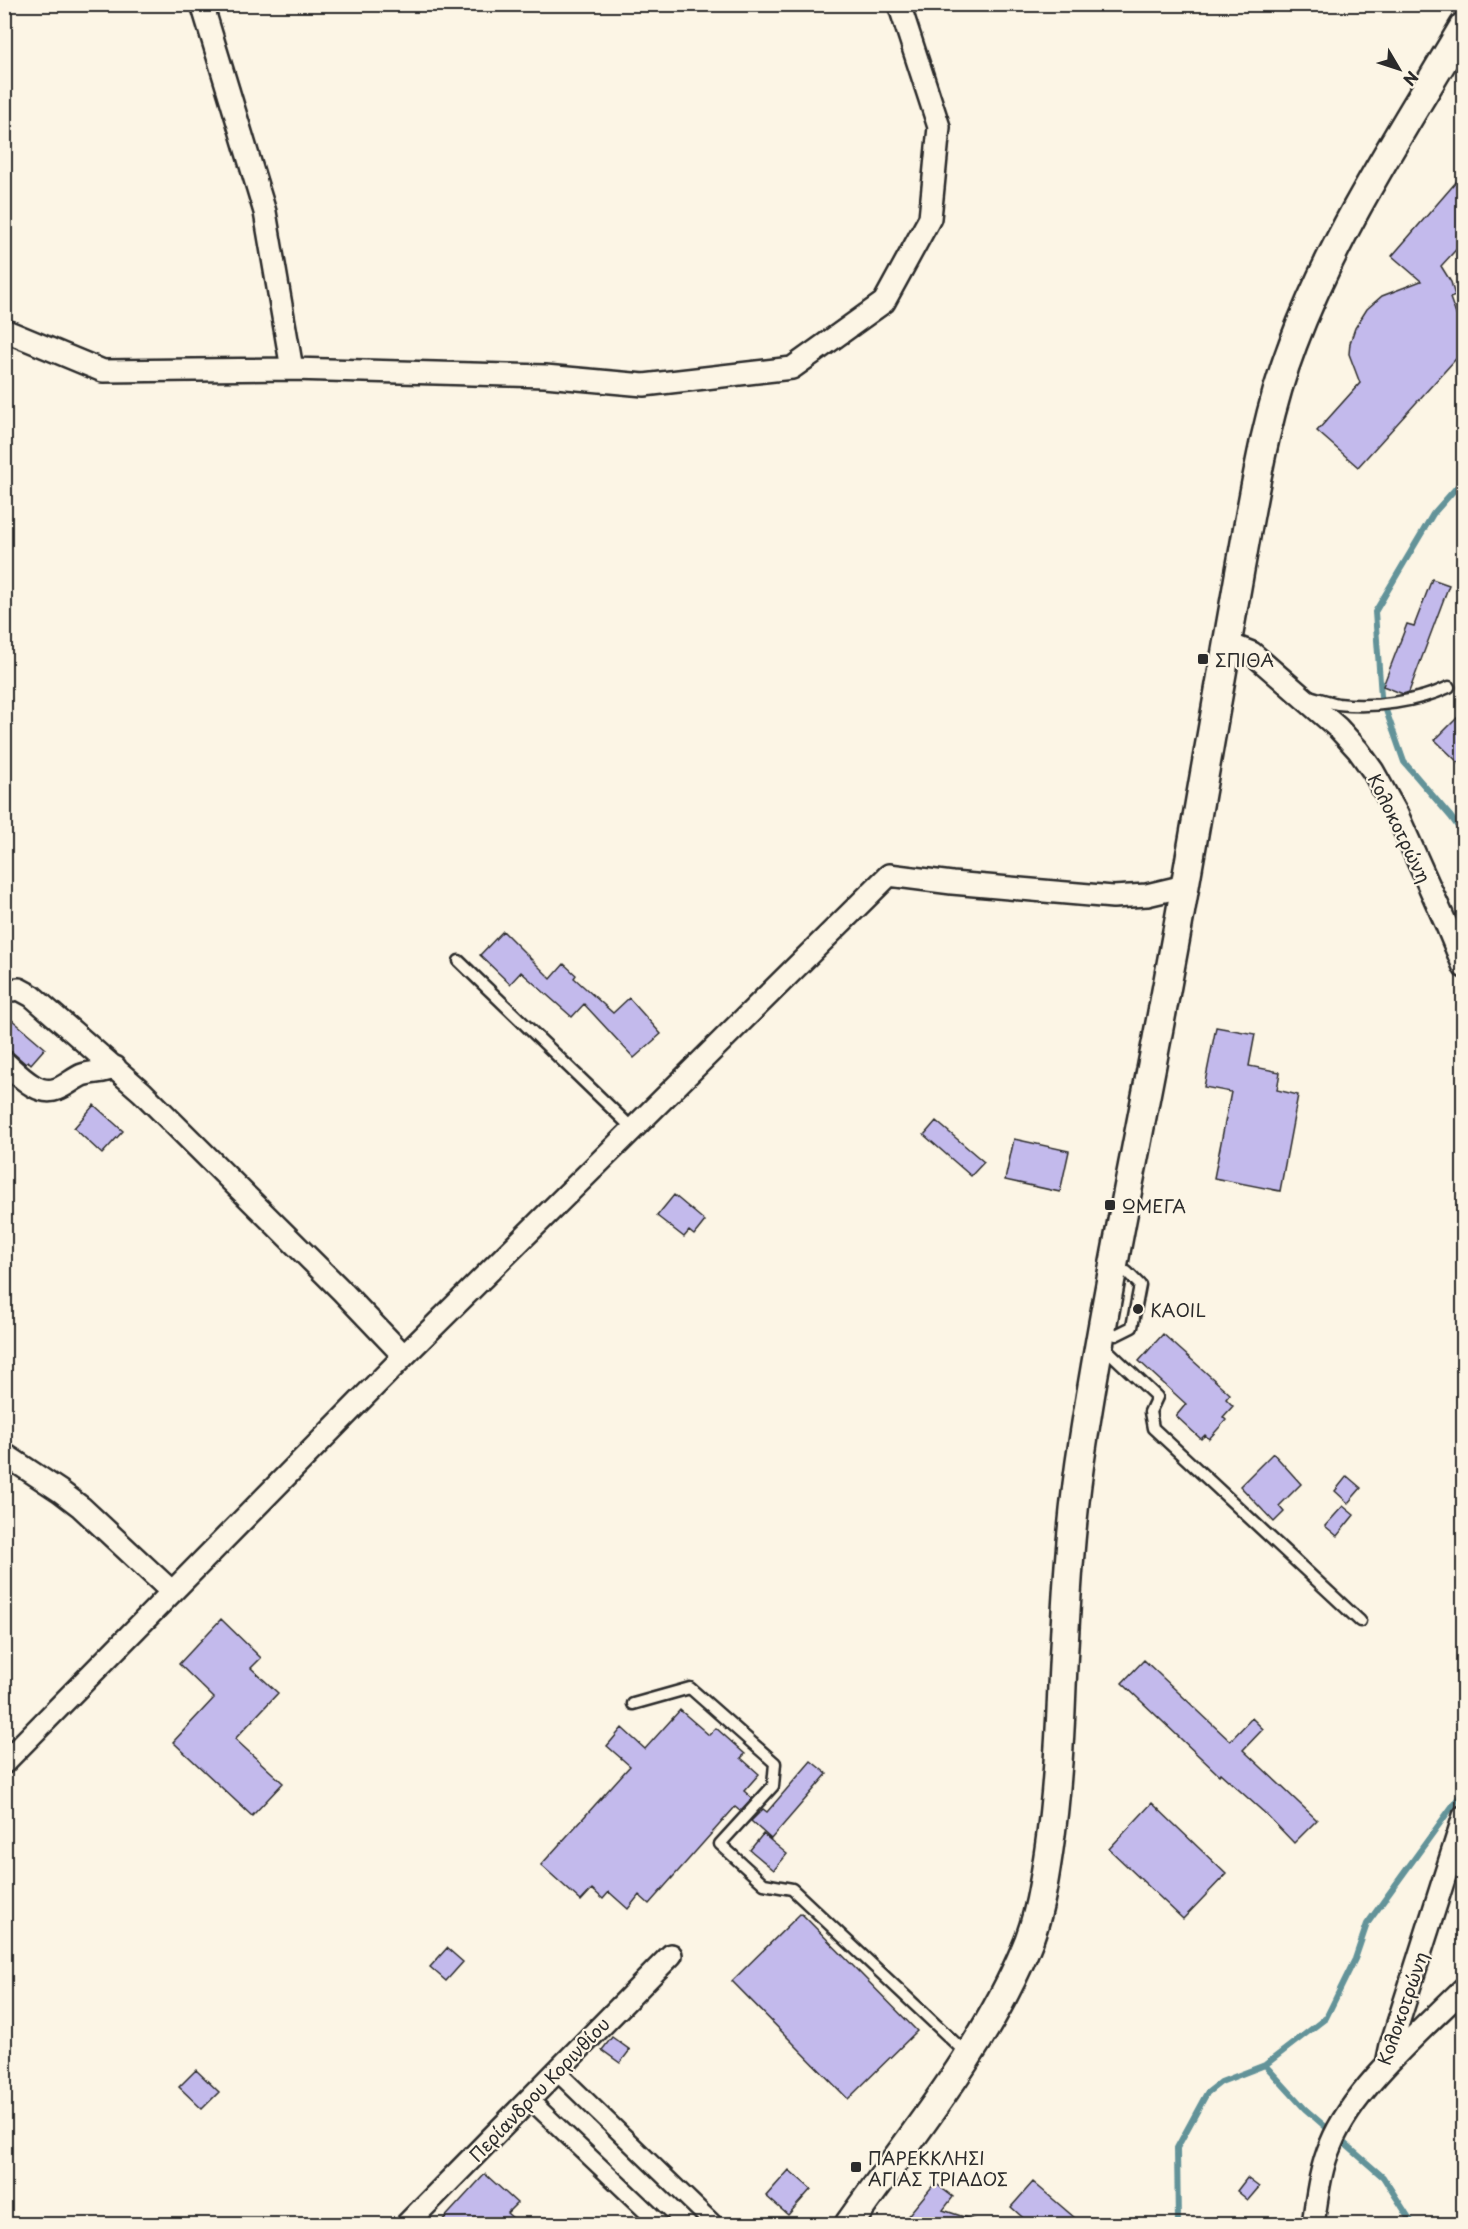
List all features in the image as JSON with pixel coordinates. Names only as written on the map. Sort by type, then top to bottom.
[{"type":"street","points":[[202,4],[265,212],[292,369]]},
{"type":"street","points":[[4,330],[103,371],[292,369],[545,376],[644,385],[792,368],[884,302],[930,218],[939,127],[899,4]]},
{"type":"street","points":[[849,2224],[968,2055],[1004,1994],[1027,1947],[1038,1911],[1057,1784],[1070,1559],[1082,1447],[1108,1339],[1117,1240],[1151,1074],[1226,643],[1264,446],[1279,385],[1294,339],[1343,236],[1464,26]]},
{"type":"street","name":"Κολοκοτρώνη","points":[[1226,643],[1252,653],[1338,728],[1373,771],[1402,825],[1464,967]]},
{"type":"street","points":[[4,1763],[404,1356],[889,875],[952,884],[1113,897],[1147,895],[1185,886]]},
{"type":"street","points":[[4,991],[19,989],[32,996],[114,1067],[294,1242],[404,1356]]},
{"type":"street","points":[[4,1062],[39,1089],[50,1091],[59,1089],[86,1074],[114,1067]]},
{"type":"street","points":[[4,1454],[81,1507],[171,1592]]},
{"type":"street","name":"Κολοκοτρώνη","points":[[1313,2224],[1321,2176],[1335,2135],[1360,2097],[1386,2065],[1464,1816]]},
{"type":"street","name":"Περίανδρου Κορινθίου","points":[[407,2224],[671,1955]]},
{"type":"street","points":[[1386,2065],[1464,1988]]},
{"type":"street","points":[[556,2071],[714,2224]]},
{"type":"street","points":[[529,2099],[660,2224]]},
{"type":"lane","points":[[1295,691],[1337,704],[1371,704],[1427,697],[1449,687]]},
{"type":"lane","points":[[459,961],[633,1129]]},
{"type":"lane","points":[[1127,1272],[1140,1285],[1132,1327],[1108,1339],[1157,1397],[1150,1412],[1153,1428],[1360,1621]]},
{"type":"lane","points":[[633,1704],[690,1688],[775,1763],[773,1786],[720,1844],[764,1884],[792,1889],[968,2055]]},
{"type":"building","points":[[1464,173],[1464,241],[1441,266],[1451,282],[1455,296],[1450,298],[1458,320],[1464,324],[1464,350],[1358,467],[1317,431],[1360,383],[1349,354],[1350,343],[1355,328],[1367,309],[1382,296],[1421,281],[1392,256]]},
{"type":"building","points":[[1432,579],[1449,585],[1409,692],[1403,694],[1383,686],[1407,624],[1414,626]]},
{"type":"building","points":[[1464,711],[1464,768],[1435,740]]},
{"type":"building","points":[[503,931],[551,979],[564,964],[576,975],[574,978],[613,1013],[629,998],[661,1034],[634,1058],[584,1004],[572,1017],[521,972],[510,984],[480,955]]},
{"type":"building","points":[[4,1013],[45,1048],[31,1064],[28,1061],[26,1064],[12,1052],[4,1050]]},
{"type":"building","points":[[1216,1027],[1255,1034],[1249,1066],[1280,1072],[1277,1090],[1298,1095],[1280,1191],[1214,1178],[1231,1092],[1204,1087]]},
{"type":"building","points":[[94,1105],[123,1131],[102,1154],[74,1128]]},
{"type":"building","points":[[936,1121],[984,1162],[971,1176],[924,1135]]},
{"type":"building","points":[[1014,1139],[1069,1151],[1060,1192],[1005,1180]]},
{"type":"building","points":[[674,1195],[705,1221],[694,1235],[689,1231],[684,1237],[657,1216]]},
{"type":"building","points":[[1163,1334],[1230,1394],[1226,1399],[1233,1406],[1223,1417],[1226,1420],[1209,1439],[1205,1435],[1201,1439],[1176,1416],[1186,1404],[1139,1361]]},
{"type":"building","points":[[1273,1453],[1301,1484],[1279,1506],[1284,1512],[1274,1522],[1240,1486]]},
{"type":"building","points":[[1347,1476],[1361,1488],[1348,1503],[1335,1491]]},
{"type":"building","points":[[1343,1506],[1354,1515],[1337,1536],[1325,1526]]},
{"type":"building","points":[[221,1619],[261,1658],[251,1668],[278,1693],[235,1739],[283,1783],[252,1816],[173,1742],[214,1698],[179,1664]]},
{"type":"building","points":[[1144,1660],[1230,1741],[1252,1718],[1263,1729],[1243,1750],[1317,1820],[1294,1843],[1268,1816],[1220,1773],[1219,1775],[1122,1683]]},
{"type":"building","points":[[680,1710],[709,1735],[716,1728],[745,1754],[741,1758],[759,1774],[744,1791],[752,1798],[740,1811],[735,1807],[649,1904],[639,1895],[628,1909],[609,1892],[603,1899],[592,1889],[581,1901],[541,1865],[630,1766],[607,1746],[622,1728],[645,1749]]},
{"type":"building","points":[[811,1761],[827,1774],[771,1839],[751,1821],[763,1809],[767,1812]]},
{"type":"building","points":[[1152,1803],[1226,1874],[1183,1919],[1109,1849]]},
{"type":"building","points":[[763,1834],[787,1854],[774,1870],[750,1850]]},
{"type":"building","points":[[801,1913],[917,2031],[848,2099],[732,1981]]},
{"type":"building","points":[[447,1948],[463,1962],[446,1981],[430,1967]]},
{"type":"building","points":[[612,2037],[630,2050],[620,2063],[602,2050]]},
{"type":"building","points":[[196,2070],[219,2092],[202,2109],[179,2087]]},
{"type":"building","points":[[789,2170],[811,2189],[788,2215],[766,2196]]},
{"type":"building","points":[[485,2174],[517,2203],[507,2213],[520,2224],[439,2224]]},
{"type":"building","points":[[1247,2178],[1259,2187],[1248,2200],[1237,2191]]},
{"type":"building","points":[[1033,2182],[1082,2224],[1030,2224],[1011,2207]]},
{"type":"building","points":[[935,2183],[953,2197],[943,2210],[979,2222],[978,2224],[901,2224]]},
{"type":"waterway","points":[[1464,479],[1433,514],[1375,612],[1381,696],[1404,762],[1464,835]]},
{"type":"waterway","points":[[1178,2224],[1177,2148],[1207,2093],[1221,2082],[1265,2065],[1326,2018],[1355,1959],[1367,1924],[1464,1790]]},
{"type":"waterway","points":[[1265,2065],[1305,2109],[1383,2177],[1413,2224]]},
{"type":"place","name":"ΣΠΙΘΑ","points":[[1203,659]]},
{"type":"place","name":"ΩΜΕΓΑ","points":[[1110,1205]]},
{"type":"place","name":"KAOIL","points":[[1138,1309]]},
{"type":"place","name":"ΠΑΡΕΚΚΛΗΣΙ ΑΓΙΑΣ ΤΡΙΑΔΟΣ","points":[[856,2167]]}]
